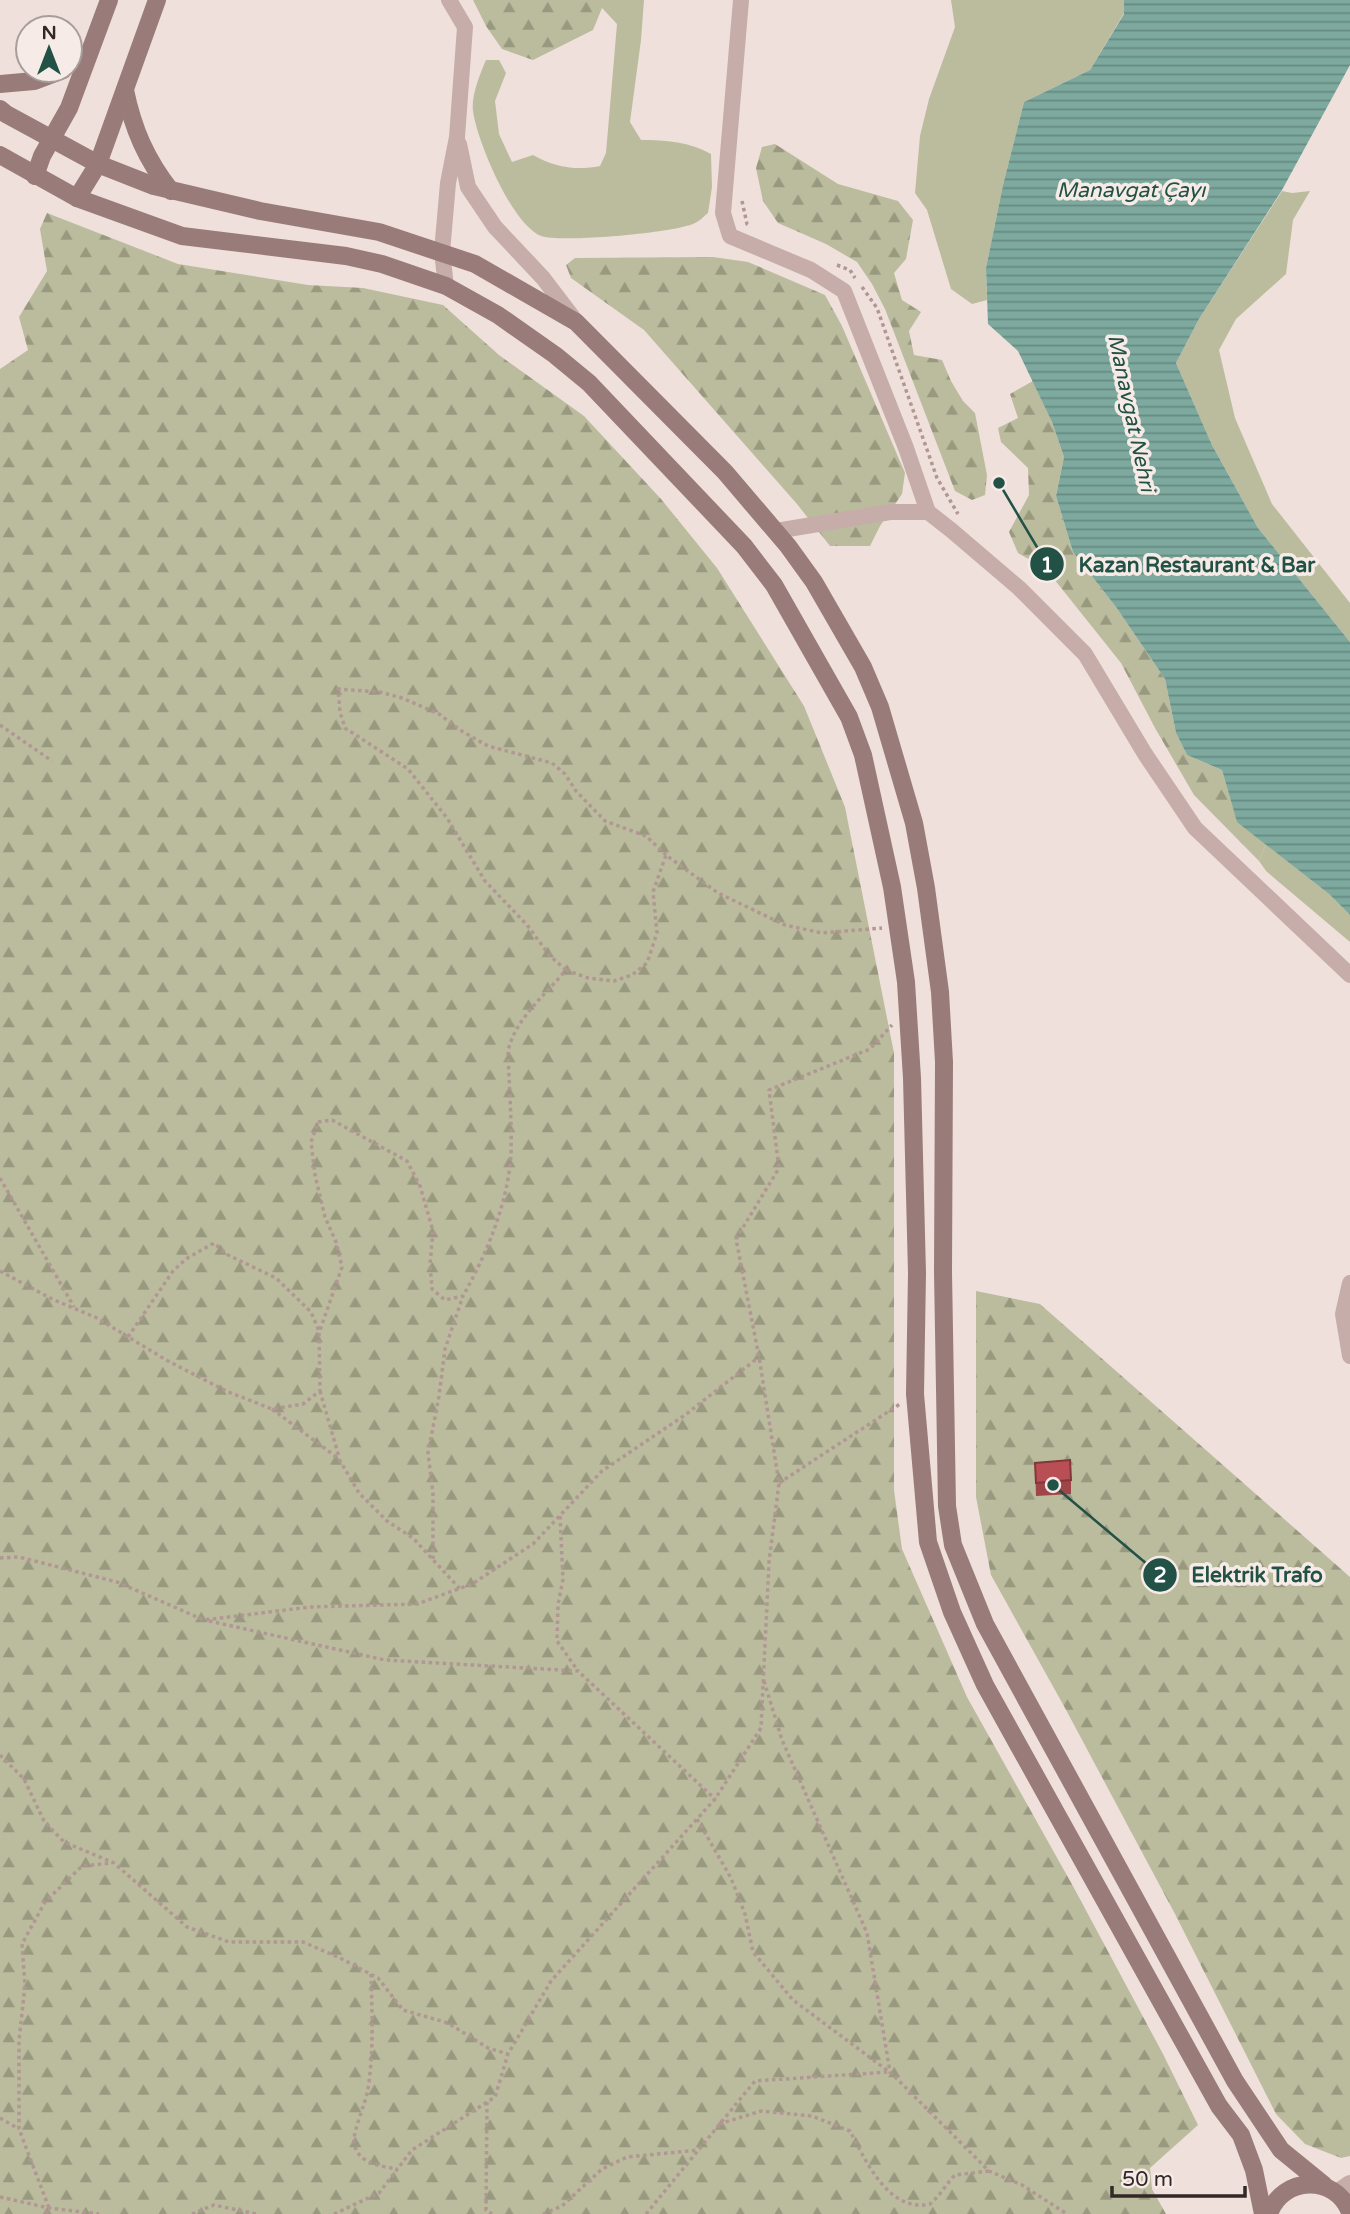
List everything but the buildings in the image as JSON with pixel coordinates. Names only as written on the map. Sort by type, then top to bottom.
[{"type":"main road","points":[[35,176],[51,139],[69,108],[109,0]]},
{"type":"main road","points":[[77,198],[98,164],[158,0]]},
{"type":"main road","points":[[84,54],[91,48]]},
{"type":"main road","points":[[125,90],[142,147],[171,191]]},
{"type":"main road","points":[[0,109],[98,164],[171,191],[260,211],[379,232],[475,264],[576,322],[725,471],[776,531],[814,582],[863,667],[880,707],[914,823],[926,888],[940,992],[944,1062],[946,1492],[953,1545],[985,1624],[1235,2081],[1282,2150],[1337,2187],[1350,2212]]},
{"type":"main road","points":[[0,155],[77,198],[182,236],[346,256],[383,264],[446,286],[498,315],[589,383],[744,545],[774,584],[849,717],[863,755],[892,887],[907,1007],[912,1078],[917,1273],[915,1394],[928,1542],[952,1612],[985,1685],[1219,2106],[1241,2135],[1254,2170],[1263,2214]]},
{"type":"main road","points":[[1269,2214],[1272,2204],[1283,2192],[1298,2185],[1337,2187]]},
{"type":"street","points":[[446,286],[442,252],[448,183],[457,137],[465,27],[449,0]]},
{"type":"street","points":[[741,0],[723,212],[730,236],[811,270],[844,291],[906,448],[928,512],[1019,588],[1085,654],[1145,754],[1195,828],[1350,975]]},
{"type":"street","points":[[457,137],[468,187],[495,228],[543,278],[576,322]]},
{"type":"street","points":[[776,531],[890,512],[928,512]]},
{"type":"street","points":[[1350,1283],[1343,1314],[1350,1356]]},
{"type":"path","points":[[740,192],[747,224],[757,229]]},
{"type":"path","points":[[828,262],[850,270],[877,308],[937,478],[959,516]]},
{"type":"path","points":[[666,855],[653,892],[657,933],[647,963],[632,975],[614,981],[588,978],[566,970],[550,956],[527,925],[485,881],[447,818],[408,769],[345,728],[338,688],[380,692],[402,698],[439,714],[488,746],[552,763],[565,774],[576,791],[605,821],[646,836],[666,855],[718,894],[785,925],[822,933],[898,927]]},
{"type":"path","points":[[0,725],[52,761]]},
{"type":"path","points":[[433,1559],[433,1493],[428,1452],[445,1349],[463,1296],[479,1267],[501,1211],[510,1156],[510,1038],[566,970]]},
{"type":"path","points":[[334,2214],[379,2193],[412,2150],[495,2096],[508,2054],[551,1980],[715,1799],[761,1728],[769,1562],[779,1483],[736,1238],[779,1168],[769,1090],[870,1049],[907,1007]]},
{"type":"path","points":[[319,1333],[342,1267],[336,1242],[325,1217],[315,1175],[311,1142],[318,1122],[332,1120],[407,1161],[420,1186],[433,1231],[429,1264],[432,1289],[445,1300],[463,1296]]},
{"type":"path","points":[[0,1178],[75,1309]]},
{"type":"path","points":[[128,1337],[173,1271],[186,1259],[214,1243],[228,1255],[276,1278],[311,1312],[319,1333],[320,1391],[339,1459],[359,1493],[387,1521],[413,1538],[460,1589]]},
{"type":"path","points":[[0,1271],[97,1318],[168,1361],[226,1391],[272,1409],[339,1459]]},
{"type":"path","points":[[204,1620],[310,1607],[416,1604],[472,1584],[533,1544],[602,1471],[685,1415],[759,1357]]},
{"type":"path","points":[[272,1409],[303,1404],[320,1391]]},
{"type":"path","points":[[779,1483],[915,1394]]},
{"type":"path","points":[[560,1515],[563,1579],[558,1605],[557,1641],[578,1671],[715,1799]]},
{"type":"path","points":[[0,1558],[19,1556],[117,1582],[204,1620],[385,1660],[578,1671]]},
{"type":"path","points":[[762,1676],[782,1740],[867,1933],[890,2072]]},
{"type":"path","points":[[0,1755],[24,1779],[44,1821],[64,1842],[114,1863],[187,1927],[229,1942],[303,1942],[379,1978],[403,2010],[448,2023],[488,2048],[508,2054]]},
{"type":"path","points":[[697,1819],[731,1878],[745,1914],[753,1952],[793,2000],[890,2072],[989,2171],[1022,2185],[1067,2214]]},
{"type":"path","points":[[46,2214],[49,2208],[19,2129],[19,2040],[25,1986],[22,1944],[45,1902],[82,1866],[114,1863]]},
{"type":"path","points":[[371,1974],[370,2070],[367,2094],[354,2142],[362,2158],[378,2166],[397,2169]]},
{"type":"path","points":[[646,2214],[755,2081],[890,2072]]},
{"type":"path","points":[[487,2102],[486,2210],[492,2214]]},
{"type":"path","points":[[719,2124],[761,2111],[813,2116],[850,2131],[875,2183],[888,2199]]},
{"type":"path","points":[[0,2118],[19,2129]]},
{"type":"path","points":[[543,2214],[562,2206],[601,2169],[626,2157],[699,2150]]},
{"type":"path","points":[[909,2211],[930,2204],[955,2175],[989,2171]]},
{"type":"path","points":[[0,2197],[49,2208],[99,2214]]},
{"type":"path","points":[[192,2214],[214,2205],[256,2214]]},
{"type":"path","points":[[1058,2207],[1061,2214]]},
{"type":"green space","points":[[473,0],[602,0],[602,8],[593,30],[533,60],[502,49]]},
{"type":"green space","points":[[602,0],[644,0],[630,122],[641,140],[678,142],[711,154],[712,187],[708,213],[695,223],[666,230],[593,238],[541,236],[530,229],[519,216],[498,181],[476,125],[473,111],[475,92],[486,60],[499,60],[506,73],[495,101],[499,134],[512,162],[533,155],[565,167],[600,166],[606,153],[617,24],[602,8]]},
{"type":"green space","points":[[951,0],[1124,0],[1124,13],[1090,70],[1024,102],[986,268],[987,300],[972,304],[951,289],[927,210],[915,193],[920,136],[929,99],[955,27]]},
{"type":"green space","points":[[775,144],[838,184],[898,201],[913,220],[906,259],[894,273],[902,300],[921,312],[909,331],[914,355],[942,360],[963,401],[975,413],[987,475],[985,495],[972,500],[955,491],[885,309],[857,262],[826,244],[778,223],[763,201],[756,168],[762,147]]},
{"type":"green space","points":[[1282,191],[1310,191],[1293,220],[1286,274],[1236,319],[1219,350],[1235,418],[1272,504],[1350,603],[1350,642],[1258,528],[1212,445],[1176,363],[1199,319]]},
{"type":"green space","points":[[47,213],[178,264],[308,285],[363,288],[443,305],[499,355],[584,416],[661,499],[717,568],[804,706],[845,807],[894,1053],[894,1490],[902,1549],[967,1697],[1074,1888],[1198,2125],[1150,2168],[1152,2189],[1166,2214],[0,2214],[0,369],[28,350],[19,317],[47,271],[40,229]]},
{"type":"green space","points":[[713,257],[748,262],[825,295],[842,326],[905,473],[902,494],[870,546],[830,546],[797,504],[644,330],[571,278],[566,265],[575,258]]},
{"type":"green space","points":[[1033,381],[1052,422],[1064,457],[1056,496],[1073,552],[1116,607],[1165,679],[1176,733],[1187,755],[1222,770],[1237,821],[1266,844],[1259,861],[1194,795],[1121,663],[1046,569],[1018,553],[1009,532],[1029,495],[1028,468],[1001,442],[998,428],[1018,418],[1010,394]]},
{"type":"green space","points":[[1266,844],[1329,894],[1350,915],[1350,942],[1266,871],[1259,861]]},
{"type":"green space","points":[[976,1291],[1040,1304],[1350,1577],[1350,2156],[1341,2158],[1305,2144],[1276,2114],[1175,1914],[991,1575],[976,1497]]},
{"type":"water","name":"Manavgat Çayı","points":[[1124,0],[1350,0],[1350,65],[1282,190],[1199,319],[1176,363],[1212,445],[1258,528],[1350,642],[1350,915],[1329,894],[1237,822],[1222,770],[1187,755],[1176,733],[1165,679],[1116,607],[1073,552],[1056,496],[1064,457],[1052,422],[1018,351],[988,324],[986,268],[1024,102],[1090,70],[1124,14]]},
{"type":"place","name":"Kazan Restaurant & Bar","points":[[999,483]]},
{"type":"place","name":"Elektrik Trafo","points":[[1053,1485]]},
{"type":"water label","name":"Manavgat Nehri","points":[[1131,413]]}]
